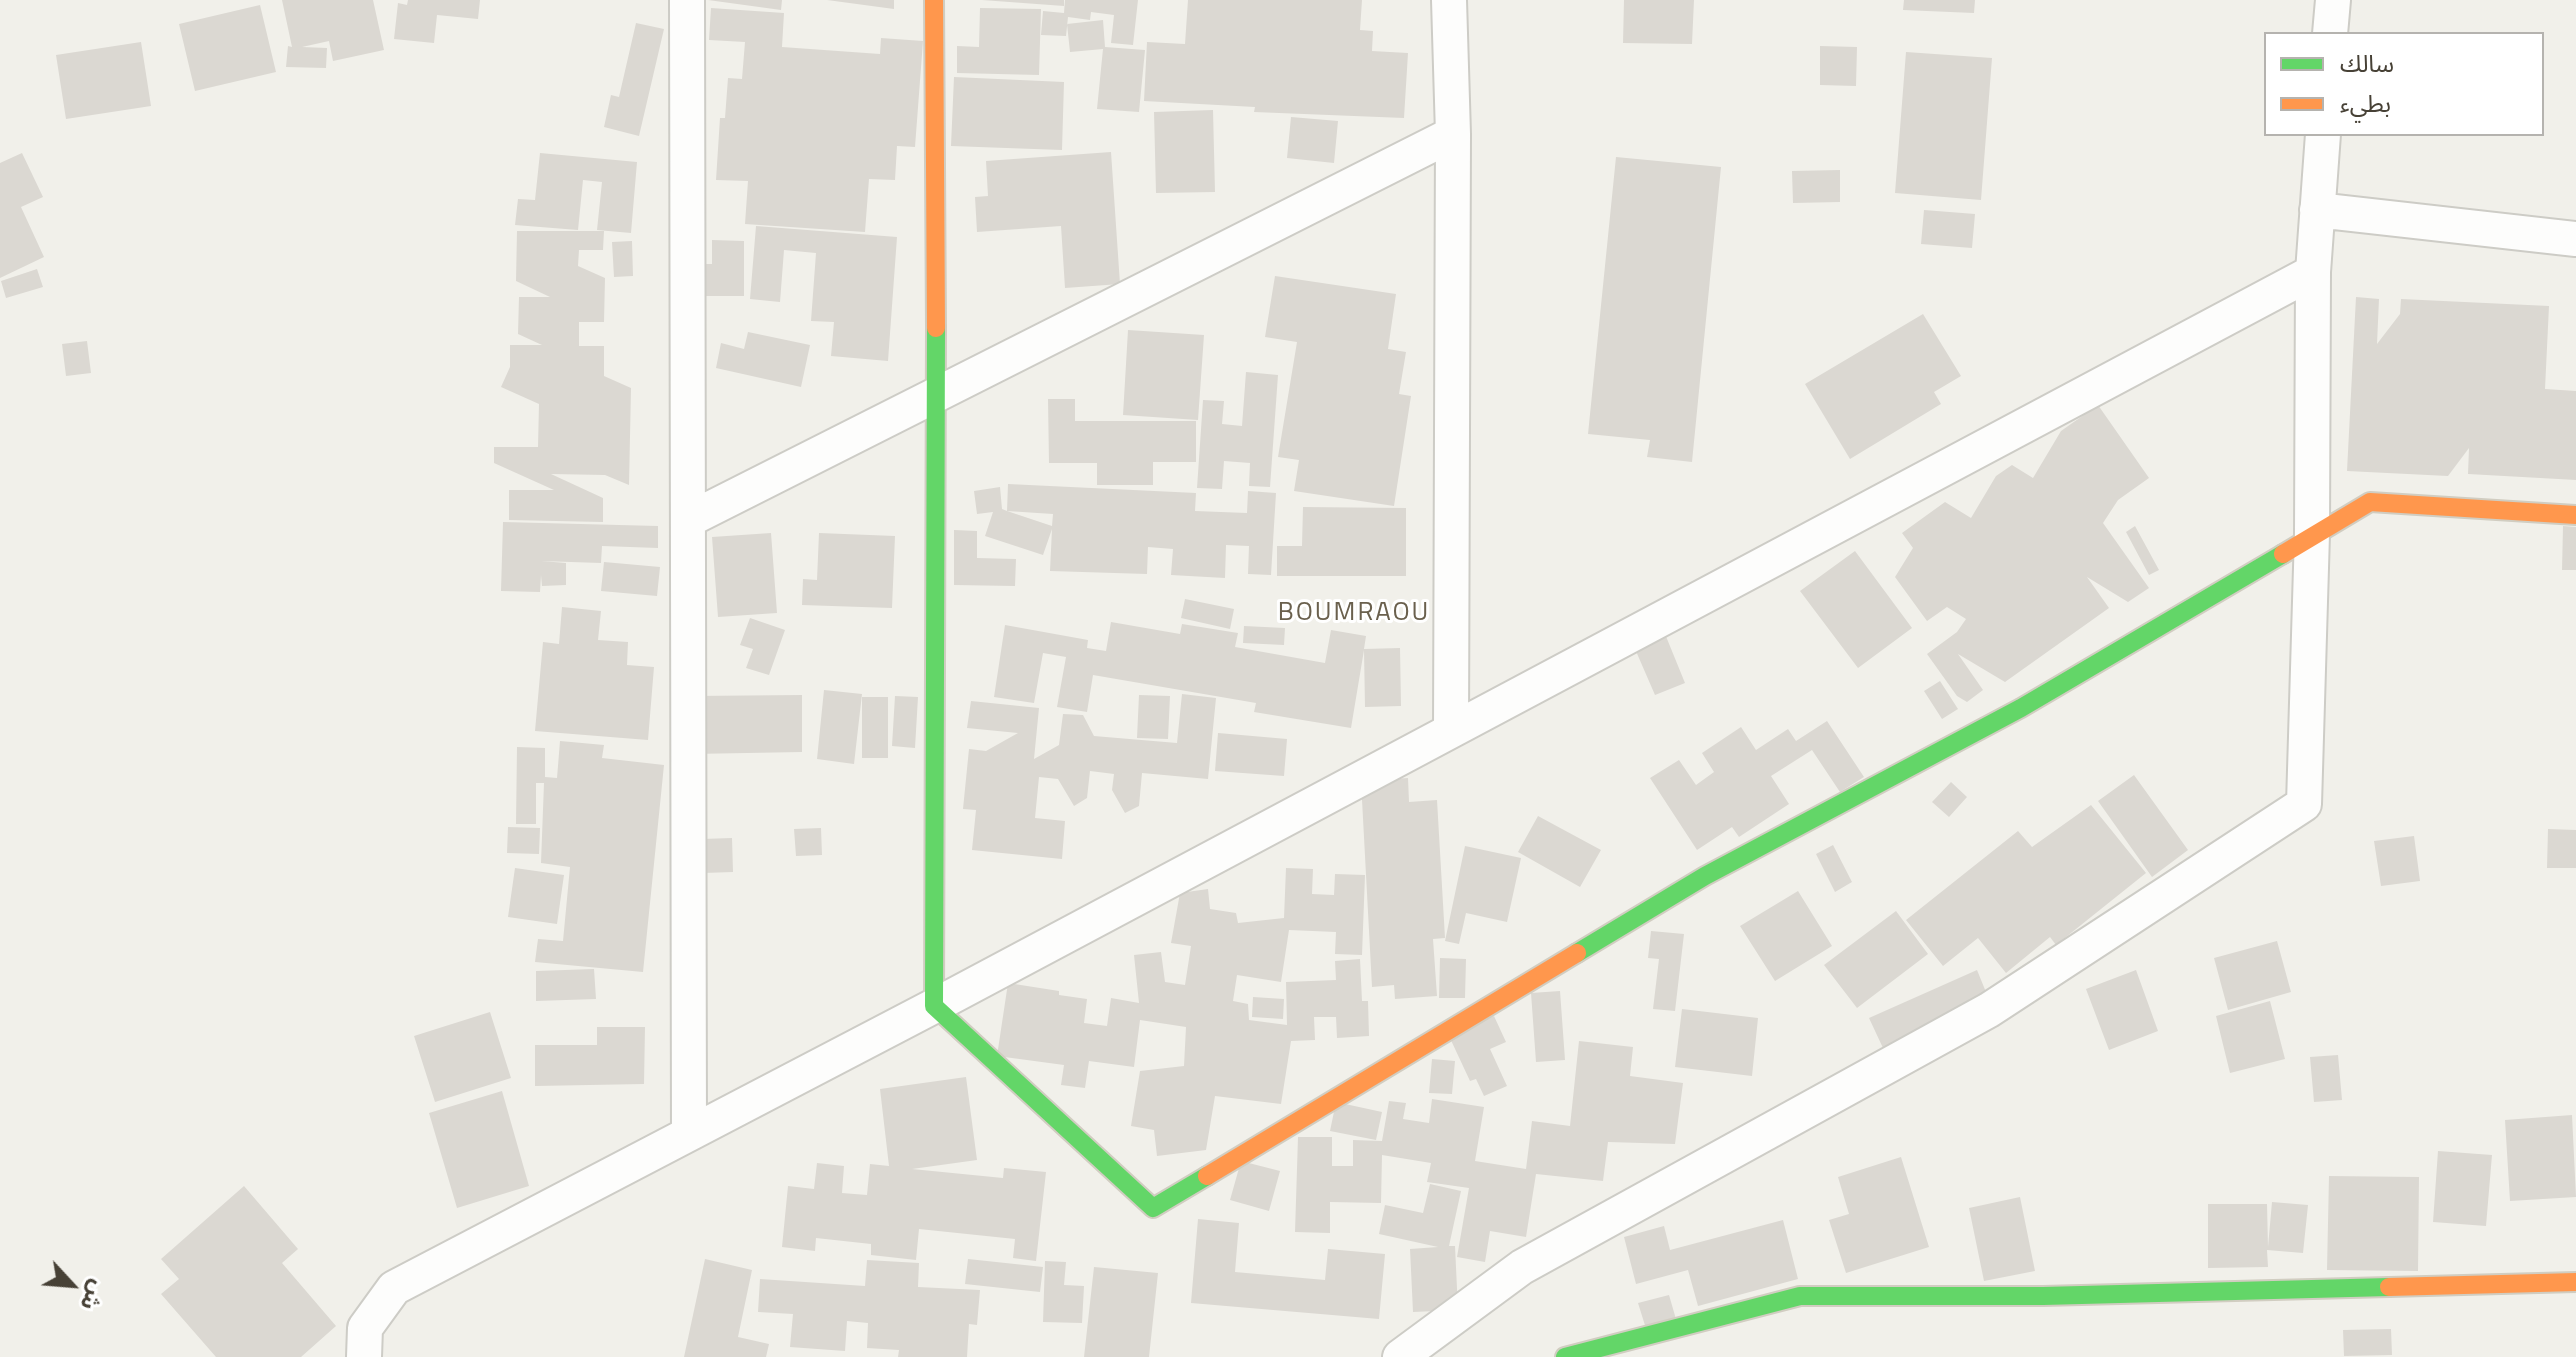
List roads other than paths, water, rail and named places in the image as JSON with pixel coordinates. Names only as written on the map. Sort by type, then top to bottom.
[{"type":"street","points":[[687,0],[689,1131]]},
{"type":"street","points":[[934,0],[937,395],[934,1006],[1153,1208],[1705,876],[2021,708],[2370,502],[2576,515]]},
{"type":"street","points":[[1449,0],[1453,134],[1451,729]]},
{"type":"street","points":[[2330,32],[2333,0]]},
{"type":"street","points":[[688,520],[1453,134]]},
{"type":"street","points":[[1400,1357],[1522,1267],[1989,1010],[2304,804],[2312,534],[2313,272],[2323,136]]},
{"type":"street","points":[[2317,210],[2576,239]]},
{"type":"street","points":[[364,1357],[365,1328],[394,1288],[689,1131],[934,1006],[2313,272]]},
{"type":"street","points":[[1565,1357],[1800,1296],[2043,1296],[2576,1282]]},
{"type":"district","name":"BOUMRAOU","points":[[1354,614]]}]
